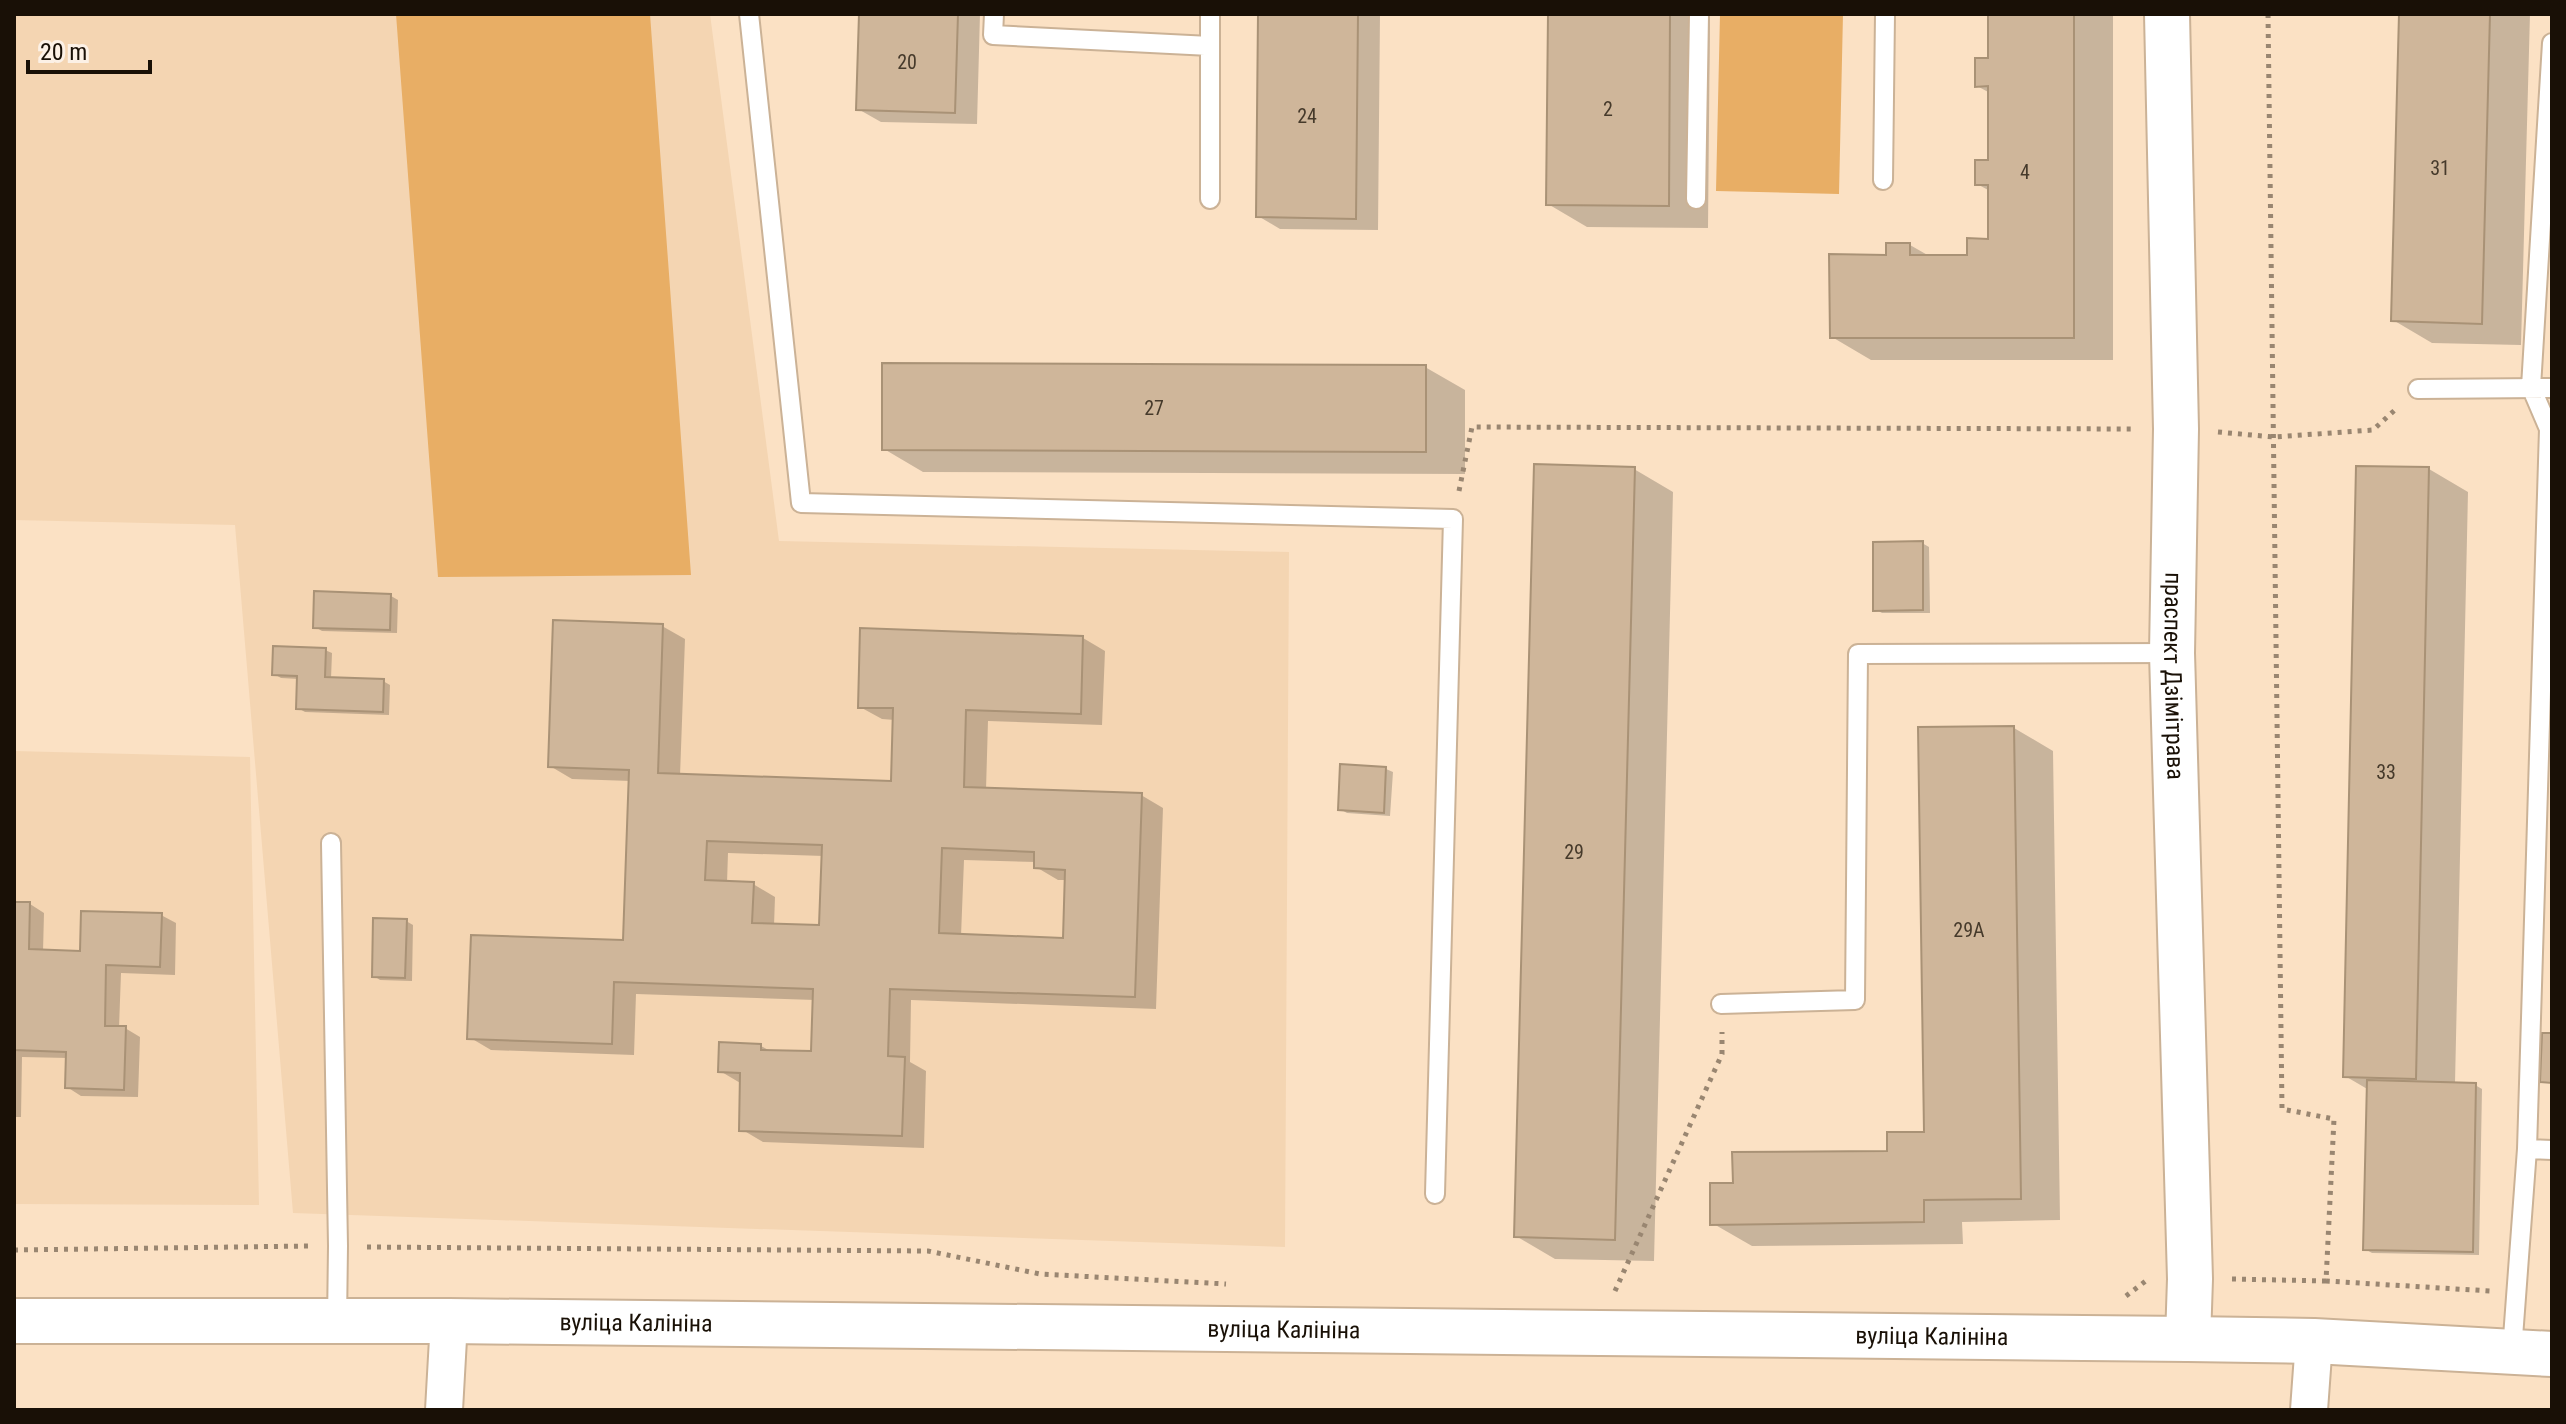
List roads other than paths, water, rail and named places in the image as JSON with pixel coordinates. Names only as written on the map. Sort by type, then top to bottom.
[{"type":"main road","name":"праспект Дзімітрава","points":[[2167,14],[2176,429],[2172,653],[2190,1279],[2188,1339]]},
{"type":"main road","name":"вуліца Калініна","points":[[14,1321],[449,1321],[2188,1339],[2314,1341],[2532,1353]]},
{"type":"street","points":[[444,1410],[449,1321]]},
{"type":"street","points":[[2309,1410],[2314,1341]]},
{"type":"lane","points":[[749,14],[801,503],[1453,519],[1435,1194]]},
{"type":"lane","points":[[994,14],[993,35],[1210,46]]},
{"type":"lane","points":[[1210,14],[1210,199]]},
{"type":"lane","points":[[1696,199],[1699,14]]},
{"type":"lane","points":[[1883,180],[1885,14]]},
{"type":"lane","points":[[2532,1353],[2516,1293],[2527,1149],[2549,429],[2531,387],[2552,43]]},
{"type":"lane","points":[[2418,389],[2552,388]]},
{"type":"lane","points":[[1721,1004],[1855,1000],[1858,654],[2172,653]]},
{"type":"lane","points":[[331,843],[337,1323]]},
{"type":"lane","points":[[2527,1149],[2552,1150]]}]
